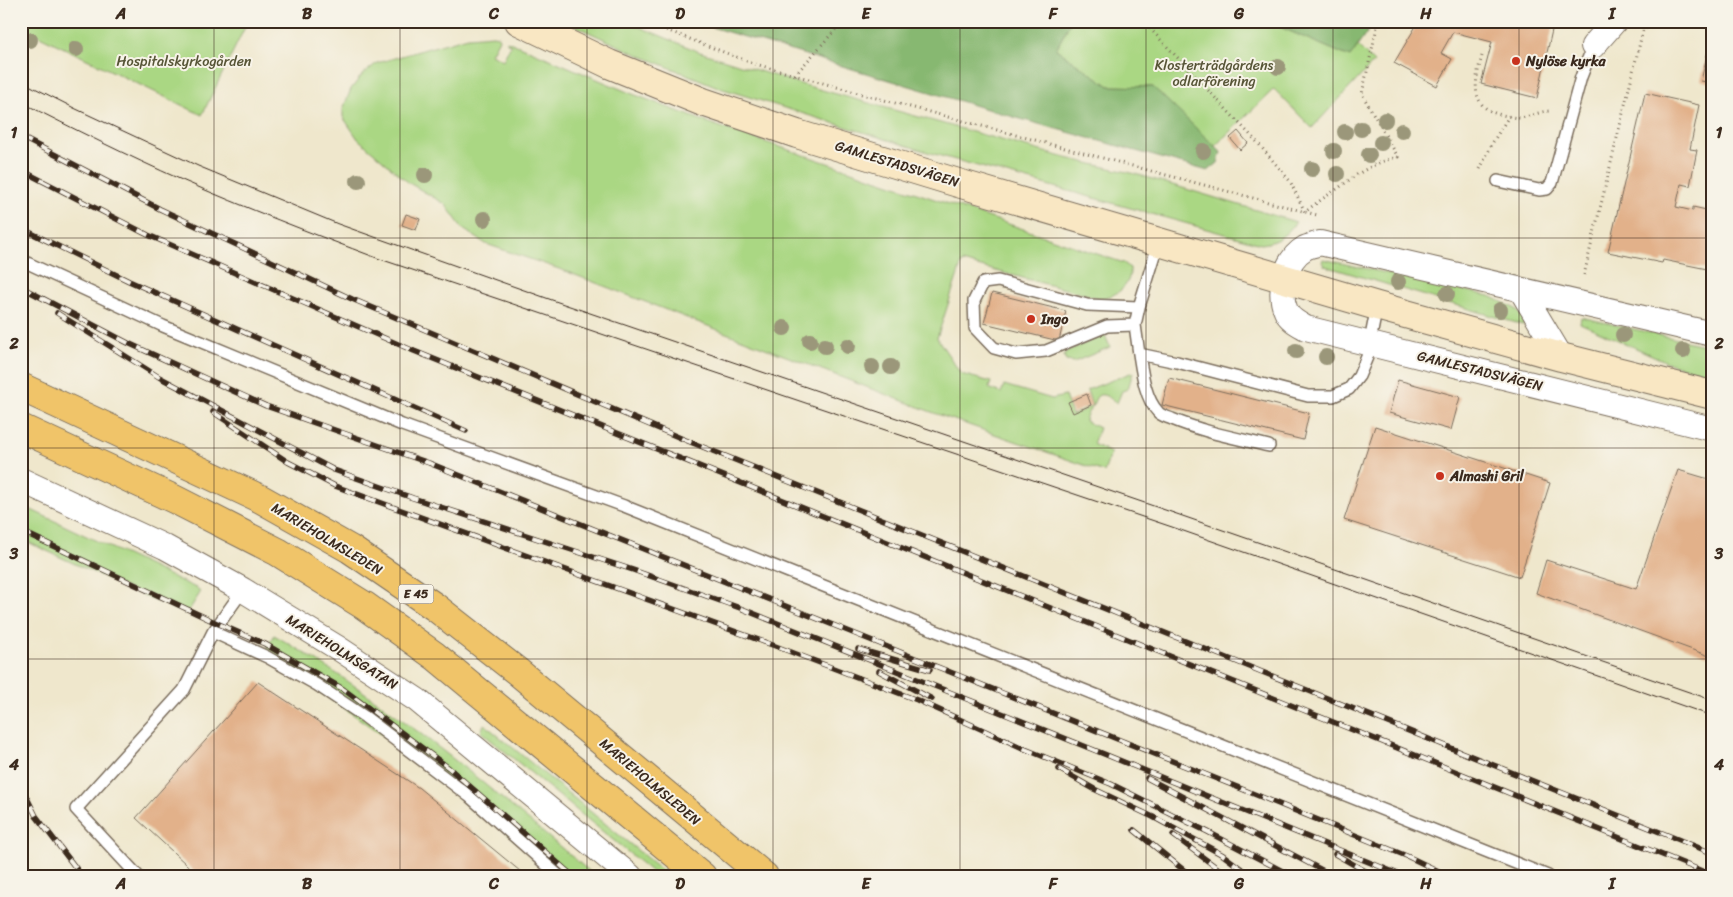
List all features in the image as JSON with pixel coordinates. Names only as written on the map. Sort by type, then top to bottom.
[{"type":"highway","name":"MARIEHOLMSLEDEN","points":[[21,387],[260,499],[350,549],[435,608],[518,672],[764,876]]},
{"type":"highway","points":[[21,428],[174,499],[278,552],[365,606],[435,656],[702,876]]},
{"type":"street","name":"GAMLESTADSVÄGEN","points":[[520,21],[609,64],[722,108],[797,134],[958,184],[1377,306],[1561,357],[1712,395]]},
{"type":"street","points":[[1594,46],[1614,21]]},
{"type":"street","name":"GAMLESTADSVÄGEN","points":[[1712,334],[1320,243],[1305,248],[1296,256],[1284,279],[1282,299],[1286,312],[1306,328],[1712,429]]},
{"type":"street","points":[[1521,290],[1561,357]]},
{"type":"street","name":"MARIEHOLMSGATAN","points":[[21,480],[165,547],[243,590],[338,648],[417,700],[630,876]]},
{"type":"lane","points":[[1498,181],[1538,190],[1547,189],[1552,183],[1581,77],[1594,46]]},
{"type":"lane","points":[[1159,242],[1139,307],[1136,325],[1143,377],[1151,400],[1159,413],[1184,424],[1224,436],[1269,446]]},
{"type":"lane","points":[[21,260],[163,326],[402,425],[624,506],[1548,876]]},
{"type":"lane","points":[[1136,325],[1107,326],[1046,351],[1016,354],[994,348],[975,328],[974,302],[983,283],[998,281],[1087,305],[1139,307]]},
{"type":"lane","points":[[1139,354],[1308,396],[1333,396],[1349,389],[1360,376],[1367,357],[1377,306]]},
{"type":"lane","points":[[138,876],[76,810],[184,690],[213,632],[243,590]]},
{"type":"lane","points":[[213,632],[267,656],[317,685],[365,717],[469,796],[559,876]]},
{"type":"path","points":[[643,21],[752,63],[1323,217]]},
{"type":"path","points":[[795,74],[843,21]]},
{"type":"path","points":[[1143,21],[1257,142],[1290,180],[1305,212]]},
{"type":"path","points":[[1305,212],[1360,172],[1383,160],[1398,157],[1362,94],[1381,21]]},
{"type":"path","points":[[1584,275],[1644,30],[1657,21]]},
{"type":"path","points":[[1482,56],[1476,79],[1478,99],[1482,106],[1495,113],[1518,118],[1548,110]]},
{"type":"path","points":[[1478,174],[1509,116]]},
{"type":"green space","name":"Hospitalskyrkogården","points":[[21,21],[248,21],[202,115],[21,27]]},
{"type":"green space","points":[[565,21],[625,21],[700,52],[797,83],[1066,158],[1136,174],[1296,222],[1281,237],[1272,242],[1261,244],[934,154],[723,89],[636,54]]},
{"type":"green space","points":[[691,21],[1071,21],[1056,49],[1109,86],[1153,87],[1221,152],[1218,163],[1208,171],[1017,118]]},
{"type":"green space","name":"Klosterträdgårdens odlarförening","points":[[1071,21],[1266,21],[1350,57],[1358,46],[1374,62],[1312,128],[1274,89],[1214,147],[1153,87],[1109,86],[1056,49]]},
{"type":"green space","points":[[1266,21],[1375,21],[1350,57]]},
{"type":"green space","points":[[498,36],[499,39],[491,54],[503,60],[511,45],[507,41],[630,93],[709,123],[1124,263],[1130,268],[1130,274],[1125,285],[1117,293],[1099,298],[962,262],[937,338],[961,374],[991,382],[989,388],[1001,393],[1004,385],[1052,399],[1065,396],[1072,415],[1092,406],[1085,421],[1099,428],[1093,444],[1111,453],[1104,472],[934,413],[565,271],[486,244],[463,229],[445,204],[409,183],[358,139],[343,117],[343,109],[351,89],[362,75],[377,63],[468,37]]},
{"type":"green space","points":[[1323,259],[1490,296],[1516,309],[1526,322],[1523,325],[1325,266],[1322,262]]},
{"type":"green space","points":[[1581,317],[1712,347],[1712,374],[1674,365],[1580,323]]},
{"type":"green space","points":[[1105,335],[1110,347],[1074,362],[1066,361],[1064,356],[1067,351]]},
{"type":"green space","points":[[1133,372],[1128,389],[1122,391],[1117,403],[1101,395],[1096,398],[1092,406],[1087,390]]},
{"type":"green space","points":[[21,505],[198,589],[200,593],[188,612],[182,611],[153,600],[21,539]]},
{"type":"green space","points":[[274,635],[359,689],[440,748],[595,876],[560,876],[398,746],[273,658],[267,648]]},
{"type":"green space","points":[[484,724],[669,876],[657,876],[481,732]]},
{"type":"building","name":"Nylöse kyrka","points":[[1419,21],[1554,21],[1537,98],[1481,84],[1492,42],[1453,32],[1441,53],[1452,59],[1437,86],[1394,63]]},
{"type":"building","points":[[1712,37],[1712,83],[1701,81]]},
{"type":"building","points":[[1645,93],[1699,105],[1690,149],[1697,150],[1690,186],[1681,184],[1676,207],[1693,211],[1693,207],[1711,211],[1712,270],[1663,260],[1662,263],[1608,252]]},
{"type":"building","points":[[1238,131],[1248,143],[1240,150],[1230,138]]},
{"type":"building","points":[[406,214],[420,219],[416,230],[402,225]]},
{"type":"building","points":[[992,293],[1066,311],[1059,341],[984,323]]},
{"type":"building","points":[[1169,378],[1309,413],[1303,440],[1162,405]]},
{"type":"building","points":[[1398,380],[1460,397],[1451,430],[1389,413]]},
{"type":"building","points":[[1087,394],[1091,405],[1073,413],[1068,402]]},
{"type":"building","points":[[1375,426],[1550,483],[1520,577],[1344,520]]},
{"type":"building","points":[[1678,470],[1712,480],[1712,657],[1536,593],[1546,560],[1636,589]]},
{"type":"building","points":[[258,682],[419,788],[526,876],[199,876],[136,818]]},
{"type":"tram line","points":[[21,81],[198,166],[338,224],[552,300],[1712,700]]},
{"type":"tram line","points":[[21,102],[182,180],[377,258],[1172,527],[1712,716]]},
{"type":"railway","points":[[21,137],[160,209],[352,299],[683,439],[1712,853]]},
{"type":"railway","points":[[21,170],[148,235],[414,351],[1712,875]]},
{"type":"railway","points":[[21,228],[129,281],[466,431]]},
{"type":"railway","points":[[21,287],[128,343],[266,406],[429,463],[1237,787],[1409,857],[1449,876]]},
{"type":"railway","points":[[57,313],[159,377],[334,470],[633,570],[740,608],[1403,876]]},
{"type":"railway","points":[[213,412],[288,462],[335,486],[778,647],[917,700],[1025,749],[1111,784],[1292,876]]},
{"type":"railway","points":[[21,531],[265,644],[343,689],[449,768],[573,876]]},
{"type":"railway","points":[[858,649],[930,670]]},
{"type":"railway","points":[[879,671],[932,699]]},
{"type":"railway","points":[[1059,769],[1223,855],[1251,876]]},
{"type":"railway","points":[[1147,778],[1333,876]]},
{"type":"railway","points":[[21,786],[36,816],[82,876]]},
{"type":"railway","points":[[1134,830],[1191,876]]},
{"type":"railway","points":[[1173,835],[1228,876]]},
{"type":"railway","points":[[1335,854],[1374,876]]},
{"type":"place","name":"Nylöse kyrka","points":[[1516,61]]},
{"type":"place","name":"Ingo","points":[[1031,319]]},
{"type":"place","name":"Almashi Gril","points":[[1440,476]]}]
